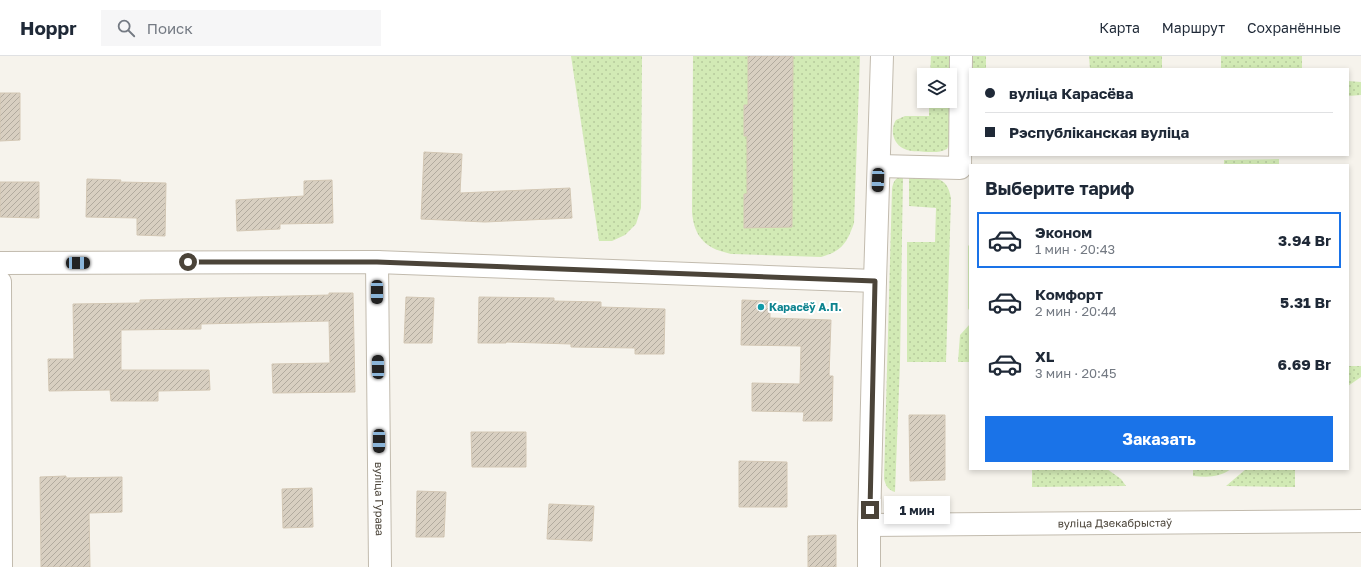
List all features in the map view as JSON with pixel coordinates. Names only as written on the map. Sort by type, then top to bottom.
[{"type":"street","points":[[870,567],[869,525],[882,56]]},
{"type":"street","points":[[879,166],[960,168],[961,56]]},
{"type":"street","points":[[0,263],[377,262],[875,281]]},
{"type":"street","name":"вуліца Гурава","points":[[377,262],[380,567]]},
{"type":"street","points":[[0,282],[1,567]]},
{"type":"street","name":"вуліца Дзекабрыстаў","points":[[869,525],[1361,521]]},
{"type":"green space","points":[[571,56],[642,56],[641,208],[636,224],[625,235],[612,241],[599,241]]},
{"type":"green space","points":[[693,56],[860,56],[854,223],[849,236],[839,249],[821,257],[733,254],[709,246],[699,236],[693,221],[692,212]]},
{"type":"green space","points":[[931,56],[951,56],[951,68],[930,68]]},
{"type":"green space","points":[[968,56],[986,56],[986,68],[970,68]]},
{"type":"green space","points":[[1089,56],[1162,56],[1162,68],[1090,68]]},
{"type":"green space","points":[[1221,56],[1302,56],[1302,68],[1221,68]]},
{"type":"green space","points":[[1349,81],[1361,82],[1361,95],[1349,96]]},
{"type":"green space","points":[[929,108],[950,108],[950,142],[947,149],[936,152],[909,151],[896,142],[893,129],[896,120],[905,116],[929,116]]},
{"type":"green space","points":[[1279,159],[1279,164],[1224,164],[1224,160]]},
{"type":"green space","points":[[903,176],[900,363],[895,492],[888,487],[884,479],[892,189],[895,180],[898,177]]},
{"type":"green space","points":[[909,177],[931,178],[942,181],[949,191],[951,199],[946,362],[907,362],[907,242],[935,242],[936,208],[909,206]]},
{"type":"green space","points":[[968,245],[969,308],[968,310]]},
{"type":"green space","points":[[969,325],[969,362],[958,362],[960,335]]},
{"type":"green space","points":[[1349,366],[1361,366],[1361,377],[1349,385]]},
{"type":"green space","points":[[1032,470],[1108,470],[1121,479],[1126,486],[1032,487]]},
{"type":"green space","points":[[1193,470],[1229,470],[1222,474],[1208,477],[1193,476]]},
{"type":"green space","points":[[1245,470],[1295,470],[1295,487],[1226,486]]},
{"type":"building","points":[[748,56],[793,56],[792,227],[744,228],[744,194],[747,194],[747,136],[744,136],[744,105],[748,105]]},
{"type":"building","points":[[0,93],[20,93],[20,140],[0,141]]},
{"type":"building","points":[[424,152],[462,154],[460,193],[570,188],[572,218],[485,222],[421,219]]},
{"type":"building","points":[[87,179],[121,180],[120,182],[166,183],[165,236],[137,235],[137,218],[86,217]]},
{"type":"building","points":[[332,180],[333,223],[280,224],[280,229],[237,231],[236,200],[304,196],[304,181]]},
{"type":"building","points":[[0,182],[39,182],[39,218],[0,217]]},
{"type":"building","points":[[329,293],[353,293],[355,392],[273,393],[272,364],[330,363],[329,321],[201,324],[201,329],[121,330],[121,370],[209,370],[210,390],[158,391],[158,401],[111,401],[110,390],[49,391],[48,359],[74,359],[73,304],[140,303],[140,300],[329,295]]},
{"type":"building","points":[[406,297],[434,298],[432,343],[404,343]]},
{"type":"building","points":[[479,297],[554,298],[554,301],[601,302],[601,307],[665,309],[664,354],[635,354],[635,348],[571,347],[571,344],[506,342],[478,343]]},
{"type":"building","points":[[742,300],[770,301],[770,318],[831,320],[829,376],[833,376],[832,421],[803,421],[804,412],[752,411],[752,383],[800,384],[801,346],[741,345]]},
{"type":"building","points":[[909,415],[945,415],[945,480],[910,481]]},
{"type":"building","points":[[471,432],[526,432],[526,467],[472,467]]},
{"type":"building","points":[[739,461],[787,462],[787,507],[739,507]]},
{"type":"building","points":[[66,476],[66,478],[122,477],[122,512],[89,513],[90,567],[41,567],[40,477]]},
{"type":"building","points":[[312,488],[313,527],[283,528],[282,489]]},
{"type":"building","points":[[417,491],[446,492],[444,537],[416,537]]},
{"type":"building","points":[[549,504],[594,506],[592,541],[547,539]]},
{"type":"building","points":[[836,535],[836,567],[808,567],[808,536]]},
{"type":"place","name":"Карасёў А.П.","points":[[761,307]]},
{"type":"route","points":[[188,262],[377,262],[875,281],[870,510]]}]
